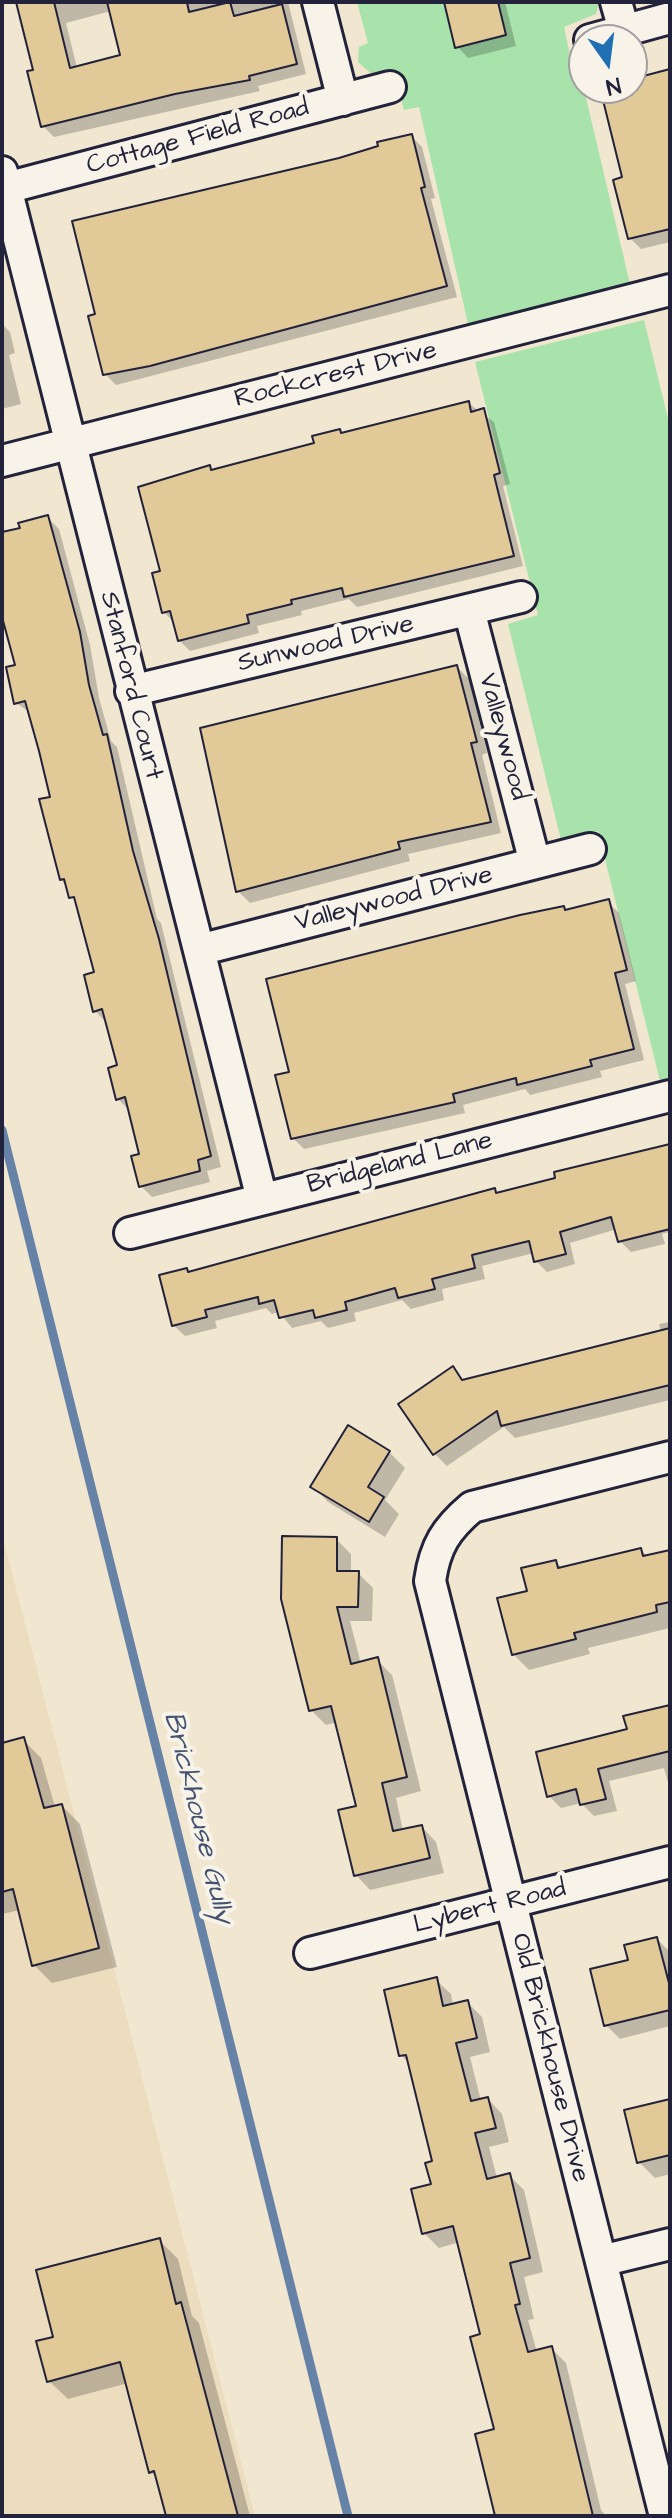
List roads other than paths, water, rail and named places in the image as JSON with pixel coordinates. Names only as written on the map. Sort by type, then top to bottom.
[{"type":"street","points":[[318,2],[343,100]]},
{"type":"street","points":[[620,16],[670,18]]},
{"type":"street","name":"Cottage Field Road","points":[[4,180],[390,87]]},
{"type":"street","name":"Stanford Court","points":[[4,180],[262,1199]]},
{"type":"street","name":"Rockcrest Drive","points":[[2,461],[670,290]]},
{"type":"street","name":"Sunwood Drive","points":[[131,691],[521,597]]},
{"type":"street","name":"Valleywood","points":[[469,610],[535,863]]},
{"type":"street","name":"Valleywood Drive","points":[[199,950],[590,849]]},
{"type":"street","name":"Bridgeland Lane","points":[[130,1233],[670,1096]]},
{"type":"street","name":"Old Brickhouse Drive","points":[[665,2516],[430,1581],[434,1551],[448,1528],[472,1507],[670,1457]]},
{"type":"street","name":"Lybert Road","points":[[310,1953],[670,1862]]},
{"type":"street","points":[[601,2261],[670,2244]]},
{"type":"waterway","name":"Brickhouse Gully","points":[[2,1130],[348,2516]]}]
